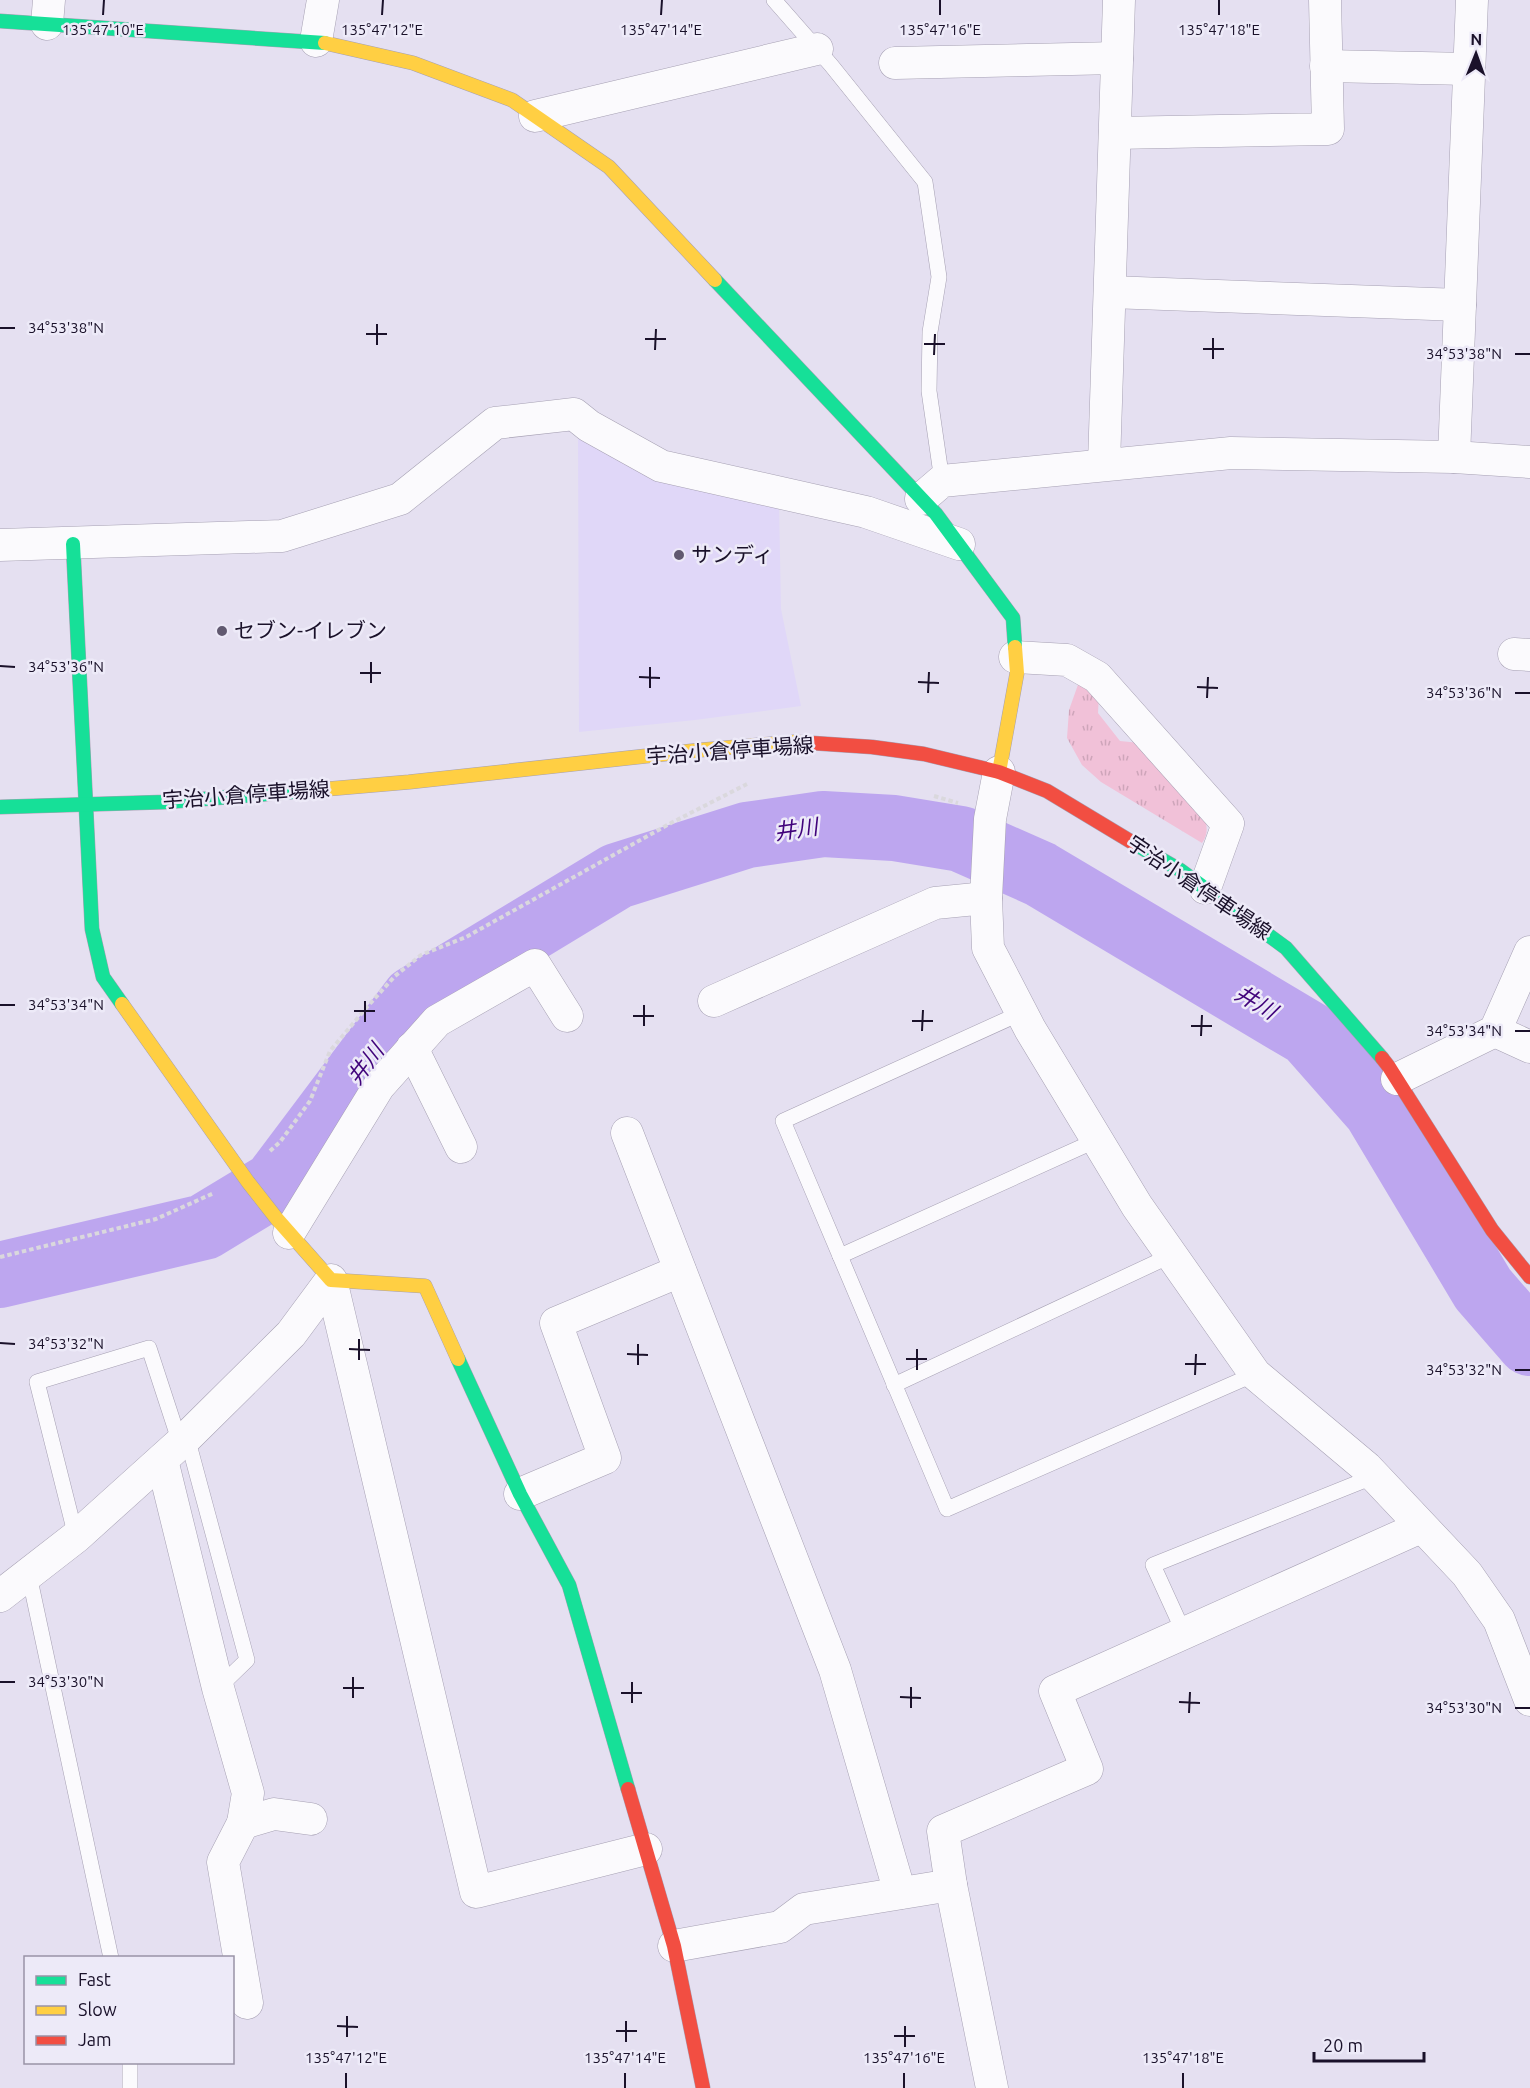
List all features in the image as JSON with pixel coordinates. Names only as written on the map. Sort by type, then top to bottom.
[{"type":"street","points":[[316,41],[323,0]]},
{"type":"street","points":[[1104,464],[1119,0]]},
{"type":"street","points":[[1115,133],[1328,129],[1325,0]]},
{"type":"street","points":[[1454,457],[1472,0]]},
{"type":"street","points":[[0,21],[48,12],[316,41],[413,63],[512,100],[609,167],[931,490],[936,514],[1013,618],[1017,673],[990,819],[987,888],[988,948],[1021,1013],[1137,1206],[1255,1374],[1375,1476],[1467,1574],[1499,1620],[1530,1700]]},
{"type":"street","points":[[535,116],[817,49]]},
{"type":"street","points":[[895,63],[1117,58]]},
{"type":"street","points":[[1326,66],[1470,69]]},
{"type":"street","points":[[1110,292],[1460,305]]},
{"type":"street","points":[[0,545],[282,536],[400,499],[495,423],[574,414],[589,426],[661,466],[866,512],[959,544]]},
{"type":"street","points":[[931,490],[1104,464],[1231,453],[1454,457],[1530,462]]},
{"type":"street","points":[[73,544],[92,929],[103,977],[248,1182],[331,1280],[476,1892],[646,1849]]},
{"type":"street","points":[[1016,657],[1067,660],[1097,677],[1228,824],[1205,888]]},
{"type":"street","name":"宇治小倉停車場線","points":[[0,807],[166,802],[409,782],[689,751],[794,742],[883,748],[924,754],[999,772],[1047,791],[1180,870],[1287,948],[1389,1067],[1492,1230],[1530,1277]]},
{"type":"street","points":[[714,1001],[935,903],[987,888]]},
{"type":"street","points":[[1397,1079],[1495,1031],[1530,952]]},
{"type":"street","points":[[283,1226],[379,1086],[437,1021],[535,965],[567,1016]]},
{"type":"street","points":[[1495,1031],[1530,1047]]},
{"type":"street","points":[[412,1048],[461,1147]]},
{"type":"street","points":[[627,1132],[835,1670],[900,1893]]},
{"type":"street","points":[[520,1494],[605,1458],[556,1323],[680,1271]]},
{"type":"street","points":[[0,1596],[76,1537],[176,1447],[291,1334],[331,1280]]},
{"type":"street","points":[[331,1280],[425,1286],[520,1494],[570,1586],[674,1946],[703,2088]]},
{"type":"street","points":[[176,1447],[218,1688],[248,1793],[243,1823],[223,1862],[247,2003]]},
{"type":"street","points":[[992,2088],[951,1885],[943,1831],[1087,1769],[1055,1691],[1421,1527]]},
{"type":"street","points":[[243,1823],[274,1814],[311,1819]]},
{"type":"street","points":[[674,1946],[780,1927],[804,1909],[951,1885]]},
{"type":"lane","points":[[774,0],[817,49],[925,182],[939,277],[930,332],[931,490]]},
{"type":"lane","points":[[1021,1013],[783,1121],[947,1509],[1255,1374]]},
{"type":"lane","points":[[840,1256],[1097,1140]]},
{"type":"lane","points":[[894,1385],[1172,1255]]},
{"type":"lane","points":[[76,1537],[37,1382],[149,1348],[176,1447]]},
{"type":"lane","points":[[1184,1633],[1153,1565],[1375,1476]]},
{"type":"lane","points":[[29,1575],[111,1956]]},
{"type":"lane","points":[[130,2064],[130,2088]]},
{"type":"shaded area","name":"サンディ","points":[[578,431],[779,502],[781,609],[801,706],[579,732]]},
{"type":"green space","points":[[1080,679],[1099,695],[1098,713],[1120,741],[1140,743],[1203,811],[1207,831],[1202,843],[1101,782],[1082,765],[1067,738],[1069,710]]},
{"type":"waterway","name":"井川","points":[[0,1275],[204,1227],[275,1184],[414,999],[617,876],[747,835],[823,824],[894,828],[961,839],[1040,874],[1309,1034],[1376,1110],[1483,1289],[1530,1343]]},
{"type":"traffic: fast","points":[[0,21],[325,43]]},
{"type":"traffic: fast","points":[[715,280],[936,514],[1013,618],[1015,647]]},
{"type":"traffic: fast","points":[[73,544],[92,929],[103,977],[122,1004]]},
{"type":"traffic: fast","points":[[0,807],[166,802],[304,791]]},
{"type":"traffic: fast","points":[[1135,844],[1180,870],[1286,948],[1382,1058]]},
{"type":"traffic: fast","points":[[458,1359],[520,1494],[569,1585],[628,1789]]},
{"type":"traffic: slow","points":[[325,43],[413,63],[512,100],[609,167],[715,280]]},
{"type":"traffic: slow","points":[[999,772],[1017,673],[1015,647]]},
{"type":"traffic: slow","points":[[304,791],[409,782],[701,750],[794,742],[812,743]]},
{"type":"traffic: slow","points":[[122,1004],[248,1182],[331,1280],[425,1286],[458,1359]]},
{"type":"traffic: jam","points":[[812,743],[872,747],[924,754],[999,772],[1047,791],[1135,844]]},
{"type":"traffic: jam","points":[[1382,1058],[1492,1230],[1530,1277]]},
{"type":"traffic: jam","points":[[628,1789],[674,1946],[703,2088]]},
{"type":"place","name":"サンディ","points":[[679,555]]},
{"type":"place","name":"セブン-イレブン","points":[[222,631]]}]
